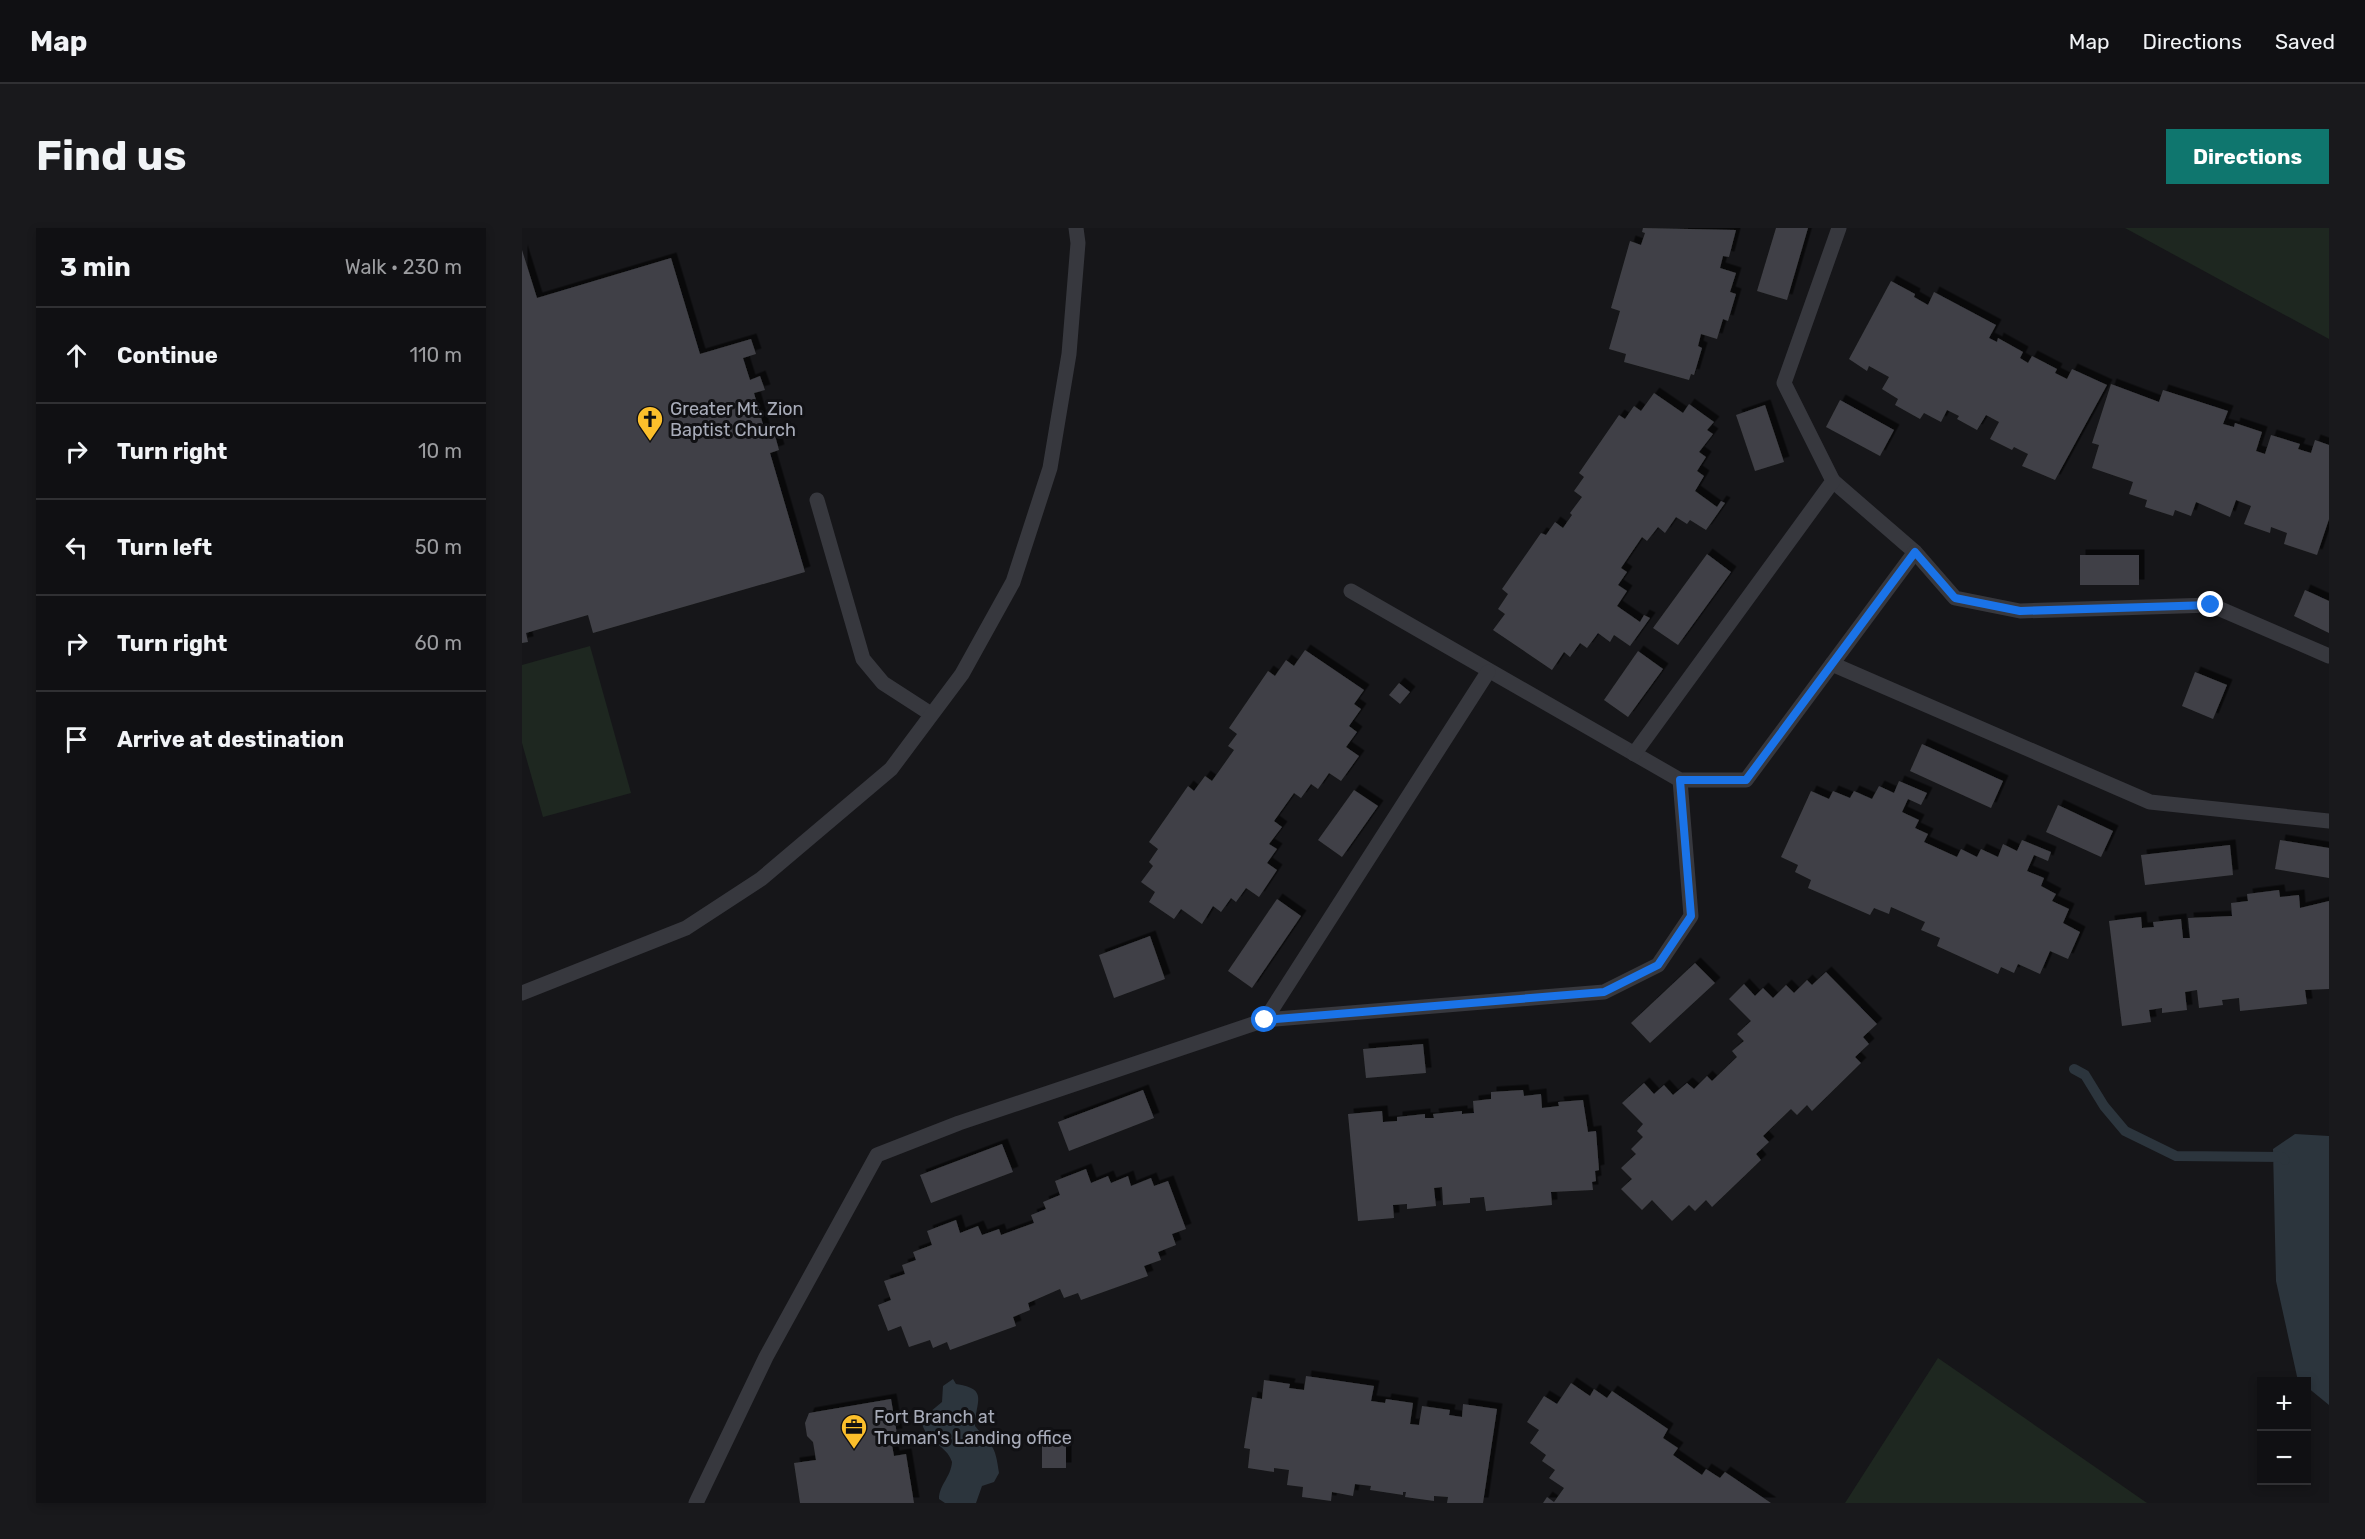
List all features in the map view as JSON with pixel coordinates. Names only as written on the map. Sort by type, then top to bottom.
[{"type":"lane","points":[[522,993],[686,928],[761,879],[891,769],[962,674],[1013,582],[1050,468],[1069,354],[1078,243],[1076,228]]},
{"type":"lane","points":[[1839,228],[1784,383],[1833,481],[1915,552],[1955,598],[2020,611],[2211,605],[2329,656]]},
{"type":"lane","points":[[1634,754],[1833,481]]},
{"type":"lane","points":[[817,500],[863,659],[883,683],[931,714]]},
{"type":"lane","points":[[1351,591],[1488,672],[1680,780],[1746,780],[1915,552]]},
{"type":"lane","points":[[1832,664],[2150,802],[2329,821]]},
{"type":"lane","points":[[1265,1020],[1488,672]]},
{"type":"lane","points":[[696,1503],[766,1357],[877,1155],[959,1123],[1265,1020],[1604,992],[1658,965],[1691,916],[1680,780]]},
{"type":"shaded area","points":[[2125,228],[2329,228],[2329,339]]},
{"type":"shaded area","points":[[590,646],[631,793],[543,817],[522,743],[522,665]]},
{"type":"shaded area","points":[[2295,1134],[2329,1136],[2329,1405],[2311,1390],[2311,1377],[2297,1377],[2276,1281],[2273,1149]]},
{"type":"shaded area","points":[[1938,1358],[2147,1503],[1845,1503]]},
{"type":"shaded area","points":[[953,1379],[956,1384],[967,1386],[977,1393],[975,1426],[992,1446],[998,1463],[999,1473],[994,1482],[982,1486],[976,1503],[945,1503],[939,1499],[952,1462],[946,1451],[929,1436],[922,1424],[924,1417],[942,1402],[943,1386]]},
{"type":"building","points":[[1643,228],[1736,230],[1729,257],[1723,256],[1720,268],[1736,273],[1730,292],[1736,294],[1728,321],[1723,319],[1717,339],[1701,334],[1698,346],[1702,348],[1694,375],[1691,374],[1689,380],[1624,362],[1626,354],[1609,349],[1620,311],[1611,308],[1630,241],[1641,245],[1645,233],[1642,232]]},
{"type":"building","points":[[1776,228],[1808,228],[1787,300],[1757,291]]},
{"type":"building","name":"Greater Mt. Zion Baptist Church","points":[[522,250],[537,298],[671,258],[700,354],[751,339],[756,354],[743,358],[750,380],[760,376],[765,390],[754,393],[766,435],[774,432],[779,450],[770,453],[805,572],[593,633],[588,615],[526,633],[528,642],[522,643]]},
{"type":"building","points":[[1891,281],[1915,294],[1914,297],[1928,305],[1934,292],[1996,325],[1989,338],[1997,342],[1998,338],[2023,352],[2020,358],[2028,363],[2032,356],[2057,369],[2055,373],[2067,379],[2072,369],[2107,385],[2055,480],[2022,466],[2028,454],[2014,447],[2012,450],[1990,439],[1999,422],[1986,415],[1977,430],[1957,419],[1959,416],[1947,410],[1941,422],[1924,413],[1920,419],[1895,405],[1898,399],[1882,389],[1889,377],[1869,366],[1867,371],[1849,359]]},
{"type":"building","points":[[2111,384],[2159,402],[2163,390],[2228,411],[2223,424],[2234,427],[2235,423],[2262,432],[2256,451],[2265,454],[2271,435],[2300,444],[2298,449],[2311,453],[2315,440],[2329,445],[2329,519],[2317,555],[2284,544],[2287,533],[2271,527],[2270,533],[2244,524],[2251,506],[2236,500],[2230,517],[2196,502],[2191,516],[2175,510],[2173,516],[2145,507],[2147,500],[2129,494],[2133,482],[2092,468],[2099,445],[2092,443]]},
{"type":"building","points":[[1654,393],[1683,413],[1689,404],[1714,422],[1707,430],[1713,434],[1699,452],[1706,457],[1697,471],[1704,476],[1695,491],[1717,507],[1721,501],[1725,503],[1706,530],[1690,520],[1687,524],[1676,517],[1665,533],[1658,527],[1647,541],[1642,537],[1621,568],[1627,572],[1618,585],[1627,591],[1617,606],[1640,622],[1644,615],[1650,618],[1630,646],[1614,635],[1610,642],[1598,633],[1587,648],[1580,643],[1570,657],[1564,652],[1552,670],[1493,630],[1505,614],[1498,609],[1508,594],[1502,589],[1541,533],[1546,535],[1555,522],[1563,528],[1572,515],[1570,513],[1582,497],[1574,491],[1584,477],[1579,473],[1619,415],[1625,419],[1634,406],[1641,411]]},
{"type":"building","points":[[1840,400],[1894,430],[1880,456],[1826,427]]},
{"type":"building","points":[[1765,405],[1784,462],[1755,471],[1736,415]]},
{"type":"building","points":[[1707,554],[1731,572],[1678,645],[1653,628]]},
{"type":"building","points":[[2080,555],[2139,555],[2139,585],[2080,585]]},
{"type":"building","points":[[2305,590],[2329,601],[2329,633],[2294,616]]},
{"type":"building","points":[[1305,650],[1364,690],[1354,704],[1361,709],[1349,726],[1357,732],[1346,747],[1359,756],[1341,781],[1329,773],[1318,789],[1311,784],[1301,798],[1294,793],[1274,821],[1282,827],[1269,844],[1277,849],[1267,863],[1277,870],[1259,897],[1246,888],[1236,902],[1231,898],[1221,912],[1213,906],[1202,924],[1181,909],[1174,919],[1149,902],[1155,892],[1141,882],[1153,866],[1149,862],[1158,849],[1149,842],[1188,786],[1194,791],[1205,776],[1212,781],[1234,750],[1228,746],[1237,734],[1229,728],[1268,671],[1275,676],[1286,660],[1294,666]]},
{"type":"building","points":[[1638,651],[1663,669],[1628,717],[1604,700]]},
{"type":"building","points":[[2195,672],[2227,685],[2213,719],[2182,706]]},
{"type":"building","points":[[1399,683],[1410,692],[1400,704],[1389,695]]},
{"type":"building","points":[[1922,744],[2003,781],[1991,808],[1910,771]]},
{"type":"building","points":[[1899,781],[1927,793],[1921,805],[1908,799],[1902,812],[1919,820],[1915,828],[1928,834],[1924,842],[1957,857],[1961,849],[1977,857],[1981,849],[1998,857],[2003,844],[2017,851],[2022,840],[2051,852],[2048,861],[2034,855],[2027,871],[2044,878],[2041,886],[2056,894],[2052,901],[2069,909],[2063,923],[2080,932],[2068,959],[2050,951],[2040,974],[2018,964],[2014,973],[2001,967],[1998,974],[1937,946],[1940,938],[1921,930],[1925,922],[1891,907],[1889,914],[1874,908],[1870,915],[1808,888],[1811,880],[1795,872],[1798,865],[1781,857],[1811,791],[1829,799],[1833,791],[1850,798],[1854,791],[1872,799],[1879,786],[1894,793]]},
{"type":"building","points":[[1354,790],[1378,806],[1342,857],[1318,840]]},
{"type":"building","points":[[2058,805],[2113,831],[2101,857],[2046,832]]},
{"type":"building","points":[[2280,840],[2329,848],[2329,878],[2275,869]]},
{"type":"building","points":[[2230,845],[2233,875],[2145,885],[2141,855]]},
{"type":"building","points":[[2279,890],[2280,897],[2299,895],[2300,908],[2329,901],[2329,989],[2305,990],[2307,1004],[2240,1011],[2239,998],[2222,1000],[2223,1005],[2199,1008],[2197,990],[2185,992],[2187,1010],[2162,1013],[2162,1008],[2149,1010],[2151,1022],[2122,1026],[2109,921],[2141,917],[2142,928],[2154,927],[2153,922],[2181,919],[2183,938],[2190,938],[2188,918],[2232,916],[2231,903],[2248,901],[2247,894]]},
{"type":"building","points":[[1277,899],[1301,916],[1252,988],[1228,971]]},
{"type":"building","points":[[1150,936],[1165,979],[1114,998],[1099,955]]},
{"type":"building","points":[[1695,963],[1715,983],[1650,1043],[1631,1023]]},
{"type":"building","points":[[1826,972],[1877,1024],[1863,1037],[1869,1044],[1855,1057],[1861,1063],[1812,1111],[1807,1105],[1797,1115],[1791,1109],[1763,1136],[1769,1142],[1756,1154],[1761,1160],[1712,1207],[1706,1200],[1695,1211],[1689,1205],[1672,1221],[1652,1200],[1642,1210],[1621,1189],[1632,1179],[1621,1168],[1636,1154],[1631,1149],[1643,1137],[1637,1131],[1643,1124],[1622,1103],[1644,1083],[1654,1094],[1664,1085],[1673,1095],[1687,1083],[1694,1089],[1707,1076],[1712,1081],[1737,1057],[1732,1051],[1744,1041],[1737,1034],[1751,1021],[1729,999],[1744,984],[1755,996],[1763,988],[1773,998],[1786,985],[1794,993],[1807,980],[1812,985]]},
{"type":"building","points":[[1423,1044],[1426,1073],[1366,1078],[1363,1049]]},
{"type":"building","points":[[1143,1090],[1154,1118],[1069,1151],[1058,1122]]},
{"type":"building","points":[[1523,1090],[1524,1096],[1541,1094],[1542,1108],[1559,1106],[1558,1102],[1583,1100],[1588,1132],[1596,1131],[1599,1170],[1595,1171],[1596,1181],[1592,1182],[1593,1190],[1551,1192],[1552,1205],[1486,1211],[1484,1197],[1470,1198],[1470,1203],[1443,1205],[1442,1187],[1434,1188],[1436,1206],[1407,1209],[1407,1204],[1393,1205],[1394,1218],[1358,1221],[1348,1114],[1382,1111],[1383,1122],[1397,1121],[1397,1117],[1425,1114],[1425,1118],[1434,1118],[1433,1114],[1462,1111],[1462,1114],[1474,1113],[1473,1101],[1491,1099],[1491,1092]]},
{"type":"building","points":[[1002,1144],[1013,1172],[931,1203],[920,1175]]},
{"type":"building","points":[[1086,1169],[1091,1183],[1108,1176],[1111,1183],[1128,1176],[1131,1186],[1151,1178],[1154,1186],[1168,1181],[1186,1229],[1172,1234],[1176,1245],[1158,1252],[1161,1260],[1144,1266],[1148,1276],[1081,1300],[1078,1293],[1064,1298],[1060,1289],[1028,1303],[1030,1310],[1013,1317],[1016,1326],[950,1350],[947,1342],[933,1348],[930,1340],[909,1347],[901,1326],[888,1331],[878,1305],[891,1300],[884,1281],[905,1274],[902,1265],[916,1260],[913,1252],[932,1245],[927,1231],[956,1220],[960,1233],[978,1226],[982,1235],[999,1229],[1001,1235],[1034,1223],[1031,1215],[1046,1209],[1043,1202],[1060,1195],[1055,1181]]},
{"type":"building","points":[[1306,1376],[1374,1386],[1371,1401],[1385,1403],[1386,1399],[1413,1403],[1410,1424],[1419,1425],[1422,1406],[1450,1410],[1449,1415],[1462,1417],[1463,1404],[1497,1409],[1483,1503],[1447,1503],[1448,1497],[1434,1496],[1434,1501],[1405,1497],[1406,1492],[1403,1492],[1403,1495],[1370,1490],[1371,1486],[1355,1484],[1353,1496],[1332,1492],[1331,1501],[1302,1497],[1303,1487],[1287,1485],[1289,1470],[1274,1468],[1274,1472],[1248,1468],[1250,1449],[1244,1448],[1252,1397],[1262,1399],[1264,1380],[1290,1384],[1289,1388],[1304,1390]]},
{"type":"building","points":[[1571,1383],[1590,1396],[1594,1389],[1607,1398],[1612,1391],[1668,1429],[1663,1438],[1678,1448],[1673,1455],[1702,1475],[1706,1469],[1720,1478],[1725,1472],[1771,1503],[1543,1503],[1547,1497],[1554,1502],[1564,1488],[1549,1478],[1555,1470],[1542,1461],[1546,1455],[1530,1443],[1539,1430],[1527,1422],[1544,1396],[1557,1404]]},
{"type":"building","name":"Fort Branch at Truman's Landing office","points":[[891,1399],[897,1434],[882,1436],[883,1446],[892,1445],[894,1456],[906,1454],[914,1503],[800,1503],[794,1463],[816,1460],[813,1442],[807,1436],[805,1423],[809,1413]]},
{"type":"building","points":[[1042,1435],[1066,1435],[1066,1468],[1042,1468]]},
{"type":"waterway","points":[[2074,1069],[2085,1075],[2104,1106],[2125,1131],[2176,1156],[2282,1157],[2285,1160]]},
{"type":"place","name":"Greater Mt. Zion Baptist Church","points":[[650,442]]},
{"type":"place","name":"Fort Branch at Truman's Landing office","points":[[854,1450]]},
{"type":"route","points":[[1265,1020],[1604,992],[1658,965],[1691,916],[1680,780],[1746,780],[1915,552],[1955,598],[2020,611],[2211,605]]}]
